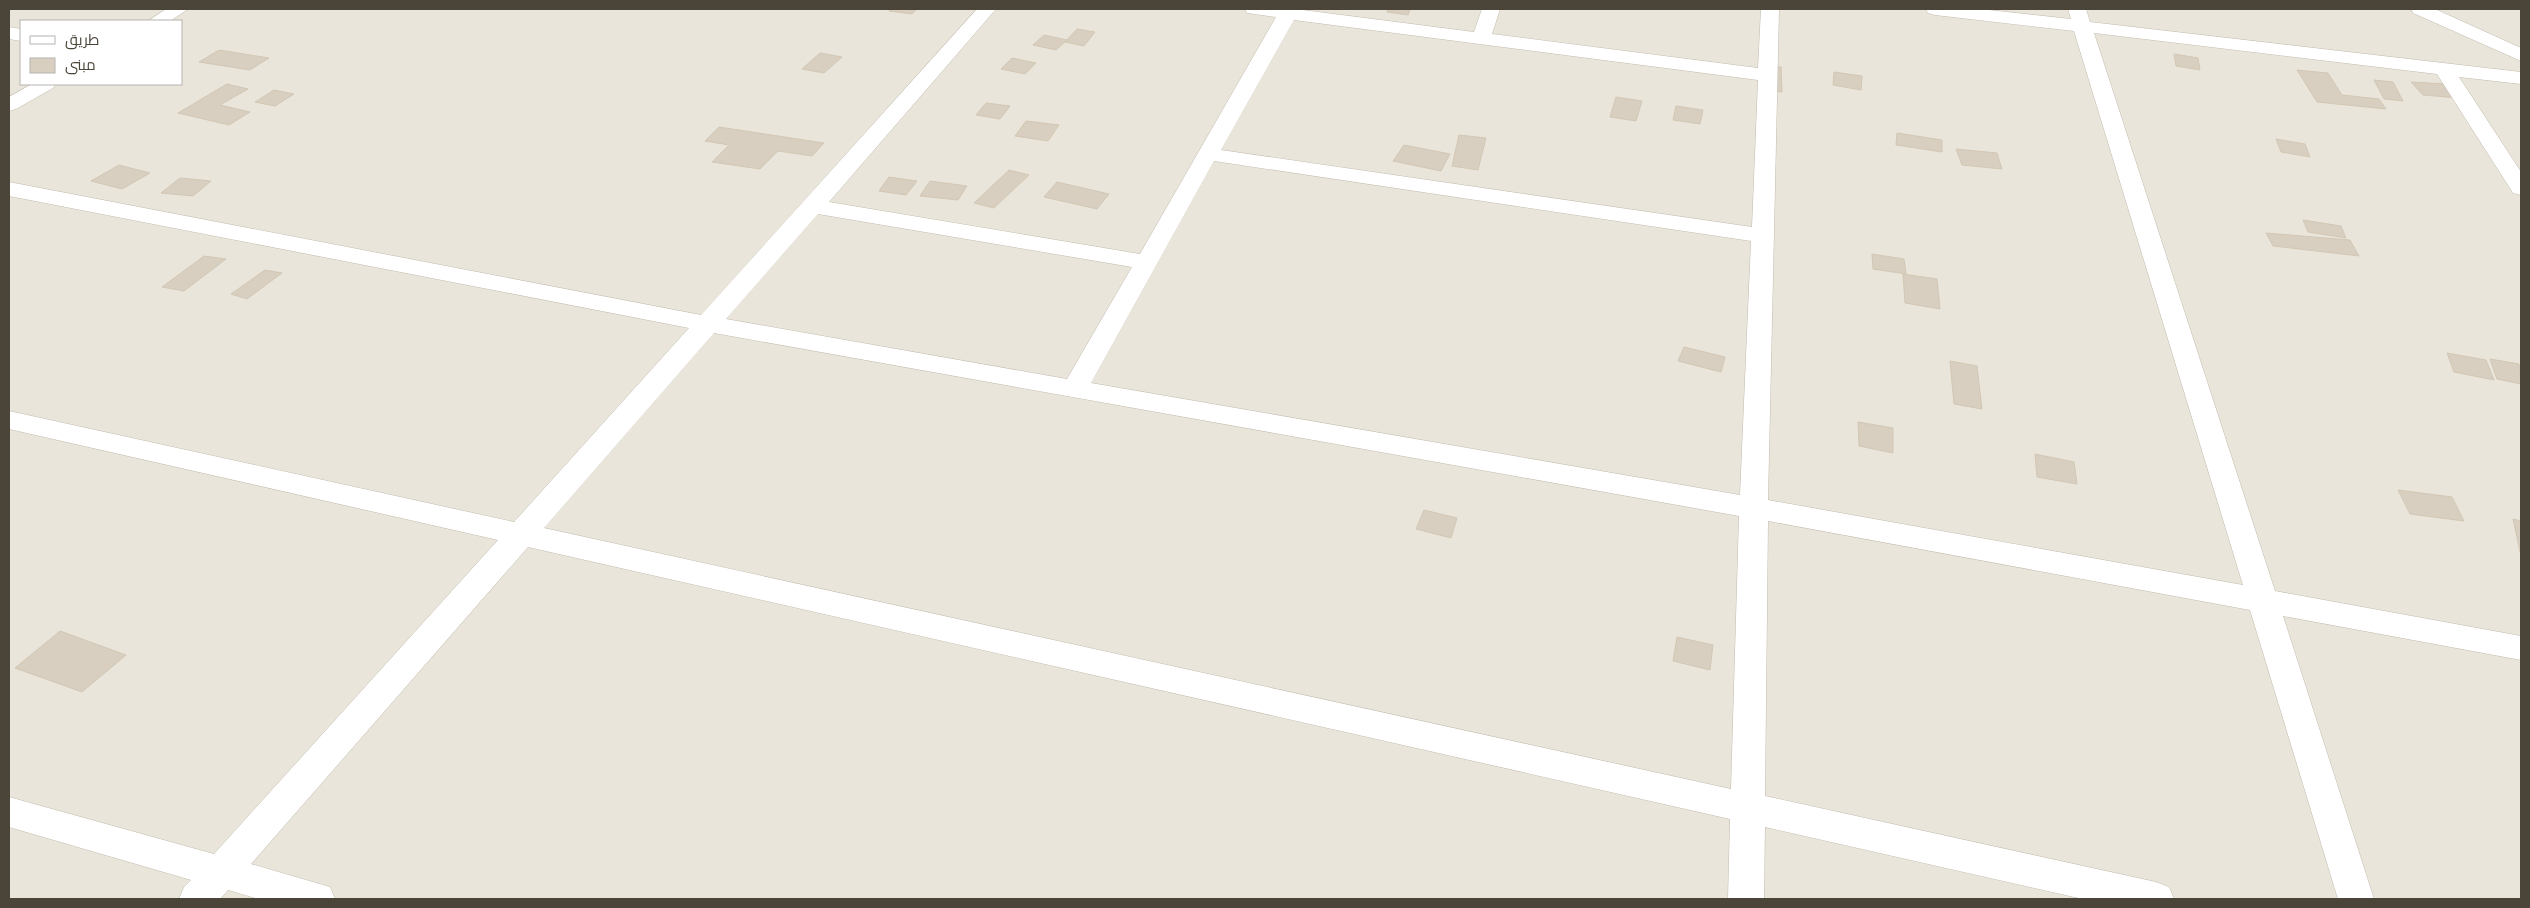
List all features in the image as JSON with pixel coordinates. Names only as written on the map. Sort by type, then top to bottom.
[{"type":"street","points":[[159,20],[179,9]]},
{"type":"street","points":[[197,899],[987,9]]},
{"type":"street","points":[[1254,9],[1768,74]]},
{"type":"street","points":[[1481,38],[1491,9]]},
{"type":"street","points":[[1746,899],[1754,508],[1770,9]]},
{"type":"street","points":[[1935,9],[2080,18],[2521,78]]},
{"type":"street","points":[[2420,9],[2521,55]]},
{"type":"street","points":[[1075,388],[1288,13]]},
{"type":"street","points":[[2080,18],[2356,899]]},
{"type":"street","points":[[2444,69],[2521,188]]},
{"type":"street","points":[[9,105],[44,85]]},
{"type":"street","points":[[1208,154],[1763,236]]},
{"type":"street","points":[[9,189],[707,324],[1754,508],[2521,648]]},
{"type":"street","points":[[812,206],[1147,262]]},
{"type":"street","points":[[9,420],[1748,810],[2156,899]]},
{"type":"street","points":[[9,812],[317,899]]},
{"type":"shaded area","points":[[9,9],[2521,9],[2521,899],[9,899]]},
{"type":"building","points":[[891,9],[917,9],[912,14],[889,11]]},
{"type":"building","points":[[1388,9],[1410,9],[1408,15],[1387,12]]},
{"type":"building","points":[[1077,29],[1095,32],[1084,46],[1065,42]]},
{"type":"building","points":[[1044,35],[1067,40],[1056,50],[1033,45]]},
{"type":"building","points":[[219,50],[269,58],[250,70],[199,62]]},
{"type":"building","points":[[820,53],[842,57],[824,73],[802,69]]},
{"type":"building","points":[[2174,54],[2198,58],[2200,70],[2176,66]]},
{"type":"building","points":[[1012,58],[1036,63],[1025,74],[1001,69]]},
{"type":"building","points":[[1764,66],[1781,67],[1782,92],[1765,90]]},
{"type":"building","points":[[2297,70],[2328,73],[2342,95],[2379,99],[2386,109],[2317,102]]},
{"type":"building","points":[[1834,72],[1862,76],[1861,90],[1833,85]]},
{"type":"building","points":[[2374,80],[2393,82],[2403,101],[2384,99]]},
{"type":"building","points":[[2411,82],[2446,84],[2458,98],[2423,95]]},
{"type":"building","points":[[227,84],[248,89],[220,105],[250,112],[229,125],[178,113]]},
{"type":"building","points":[[274,90],[294,94],[275,106],[255,102]]},
{"type":"building","points":[[1616,97],[1642,101],[1636,121],[1610,117]]},
{"type":"building","points":[[986,103],[1010,106],[1000,119],[976,115]]},
{"type":"building","points":[[1676,106],[1703,110],[1700,124],[1673,120]]},
{"type":"building","points":[[1026,121],[1059,125],[1048,141],[1015,136]]},
{"type":"building","points":[[719,127],[824,143],[812,156],[778,151],[760,169],[712,162],[729,145],[705,141]]},
{"type":"building","points":[[1897,133],[1942,140],[1942,152],[1896,145]]},
{"type":"building","points":[[1459,135],[1486,138],[1478,170],[1452,166]]},
{"type":"building","points":[[2276,139],[2305,144],[2310,157],[2281,152]]},
{"type":"building","points":[[1404,145],[1450,154],[1441,171],[1393,161]]},
{"type":"building","points":[[1956,149],[1997,153],[2002,169],[1962,165]]},
{"type":"building","points":[[119,165],[150,173],[122,189],[91,181]]},
{"type":"building","points":[[1009,170],[1029,175],[994,208],[974,203]]},
{"type":"building","points":[[889,177],[917,181],[906,195],[879,191]]},
{"type":"building","points":[[180,178],[211,181],[193,196],[161,193]]},
{"type":"building","points":[[930,181],[967,186],[958,200],[920,196]]},
{"type":"building","points":[[1057,182],[1109,194],[1097,209],[1044,197]]},
{"type":"building","points":[[2303,220],[2341,226],[2346,238],[2308,232]]},
{"type":"building","points":[[2266,233],[2350,240],[2359,256],[2273,246]]},
{"type":"building","points":[[1872,254],[1904,259],[1906,274],[1873,269]]},
{"type":"building","points":[[204,256],[226,259],[184,291],[162,287]]},
{"type":"building","points":[[265,270],[282,273],[247,299],[231,294]]},
{"type":"building","points":[[1903,274],[1937,279],[1940,309],[1905,303]]},
{"type":"building","points":[[1684,347],[1725,357],[1721,372],[1678,361]]},
{"type":"building","points":[[2447,353],[2486,360],[2494,380],[2454,372]]},
{"type":"building","points":[[2490,359],[2519,364],[2521,384],[2497,379]]},
{"type":"building","points":[[1950,361],[1977,366],[1982,409],[1954,404]]},
{"type":"building","points":[[1858,422],[1893,428],[1893,453],[1859,446]]},
{"type":"building","points":[[2035,454],[2074,462],[2077,484],[2037,477]]},
{"type":"building","points":[[2398,490],[2452,497],[2464,521],[2410,514]]},
{"type":"building","points":[[1424,510],[1457,518],[1451,538],[1416,529]]},
{"type":"building","points":[[2513,519],[2521,521],[2521,556]]},
{"type":"building","points":[[60,631],[126,655],[82,692],[15,668]]},
{"type":"building","points":[[1677,637],[1713,645],[1710,670],[1673,661]]}]
